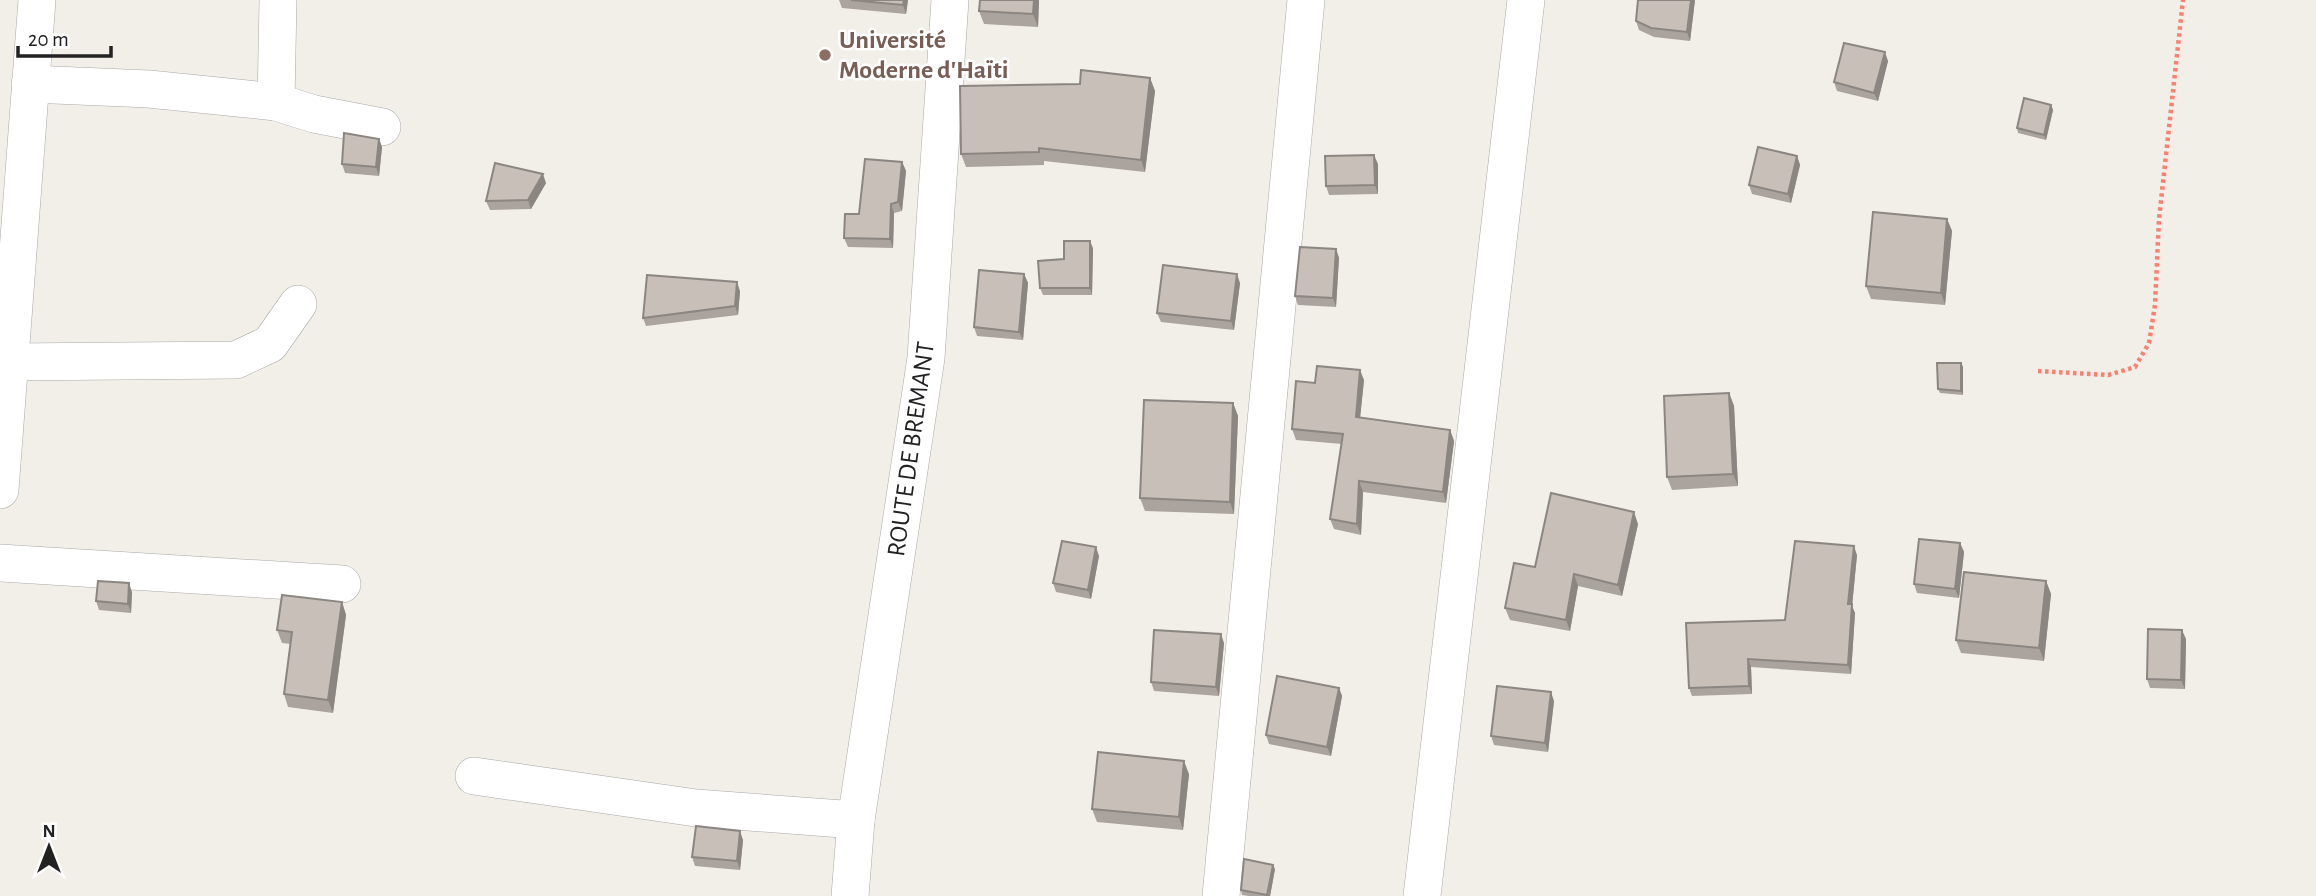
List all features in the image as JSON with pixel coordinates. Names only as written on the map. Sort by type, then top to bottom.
[{"type":"street","points":[[0,490],[37,0]]},
{"type":"street","points":[[276,102],[278,0]]},
{"type":"street","name":"ROUTE DE BREMANT","points":[[850,896],[856,820],[926,358],[950,0]]},
{"type":"street","points":[[1221,896],[1306,0]]},
{"type":"street","points":[[1422,896],[1526,0]]},
{"type":"street","points":[[30,84],[149,89],[276,102],[314,114],[382,127]]},
{"type":"street","points":[[10,362],[236,360],[270,344],[298,304]]},
{"type":"street","points":[[0,563],[342,584]]},
{"type":"street","points":[[474,776],[696,808],[856,820]]},
{"type":"path","points":[[2038,371],[2108,375],[2135,367],[2150,343],[2155,305],[2159,219],[2183,0]]},
{"type":"building","points":[[851,0],[904,0],[903,5]]},
{"type":"building","points":[[980,0],[1034,0],[1033,14],[979,11]]},
{"type":"building","points":[[1638,0],[1691,0],[1687,32],[1651,28],[1636,21]]},
{"type":"building","points":[[1844,43],[1885,52],[1874,93],[1834,82]]},
{"type":"building","points":[[1081,70],[1150,78],[1141,160],[1039,148],[1039,152],[961,154],[960,86],[1080,84]]},
{"type":"building","points":[[2024,98],[2051,105],[2044,135],[2017,128]]},
{"type":"building","points":[[344,133],[379,139],[376,167],[342,164]]},
{"type":"building","points":[[1758,147],[1797,156],[1788,194],[1749,185]]},
{"type":"building","points":[[1374,155],[1375,185],[1326,186],[1325,156]]},
{"type":"building","points":[[865,159],[902,162],[898,202],[891,204],[890,239],[844,238],[845,214],[859,214]]},
{"type":"building","points":[[495,163],[543,174],[528,200],[486,201]]},
{"type":"building","points":[[1873,212],[1947,219],[1941,293],[1866,286]]},
{"type":"building","points":[[1064,241],[1090,241],[1090,288],[1040,288],[1038,261],[1064,259]]},
{"type":"building","points":[[1300,247],[1336,249],[1333,298],[1295,296]]},
{"type":"building","points":[[1163,265],[1237,274],[1231,321],[1157,313]]},
{"type":"building","points":[[979,270],[1024,274],[1019,332],[974,327]]},
{"type":"building","points":[[647,275],[737,282],[735,306],[643,318]]},
{"type":"building","points":[[1937,363],[1961,363],[1961,391],[1938,389]]},
{"type":"building","points":[[1317,366],[1360,370],[1356,417],[1450,430],[1443,492],[1359,481],[1357,524],[1330,519],[1343,434],[1292,429],[1296,381],[1315,383]]},
{"type":"building","points":[[1729,393],[1733,474],[1667,477],[1664,396]]},
{"type":"building","points":[[1144,400],[1233,403],[1230,502],[1140,498]]},
{"type":"building","points":[[1551,493],[1634,512],[1618,585],[1574,574],[1566,620],[1505,608],[1514,563],[1535,567]]},
{"type":"building","points":[[1919,539],[1960,543],[1955,589],[1914,584]]},
{"type":"building","points":[[1062,541],[1096,547],[1088,590],[1053,583]]},
{"type":"building","points":[[1795,541],[1854,546],[1848,604],[1852,604],[1848,665],[1748,659],[1749,686],[1689,688],[1686,623],[1785,620]]},
{"type":"building","points":[[1964,572],[2046,581],[2039,648],[1956,640]]},
{"type":"building","points":[[98,581],[129,583],[128,604],[96,601]]},
{"type":"building","points":[[282,595],[342,602],[328,700],[284,694],[292,632],[277,630]]},
{"type":"building","points":[[2148,629],[2182,630],[2181,680],[2147,679]]},
{"type":"building","points":[[1154,630],[1221,634],[1216,687],[1151,682]]},
{"type":"building","points":[[1277,676],[1339,688],[1327,747],[1266,735]]},
{"type":"building","points":[[1497,686],[1551,692],[1545,743],[1491,736]]},
{"type":"building","points":[[1098,752],[1184,761],[1179,817],[1092,809]]},
{"type":"building","points":[[696,826],[740,831],[737,861],[692,857]]},
{"type":"building","points":[[1244,859],[1273,865],[1267,895],[1241,890]]},
{"type":"place","name":"Université Moderne d'Haïti","points":[[825,55]]}]
